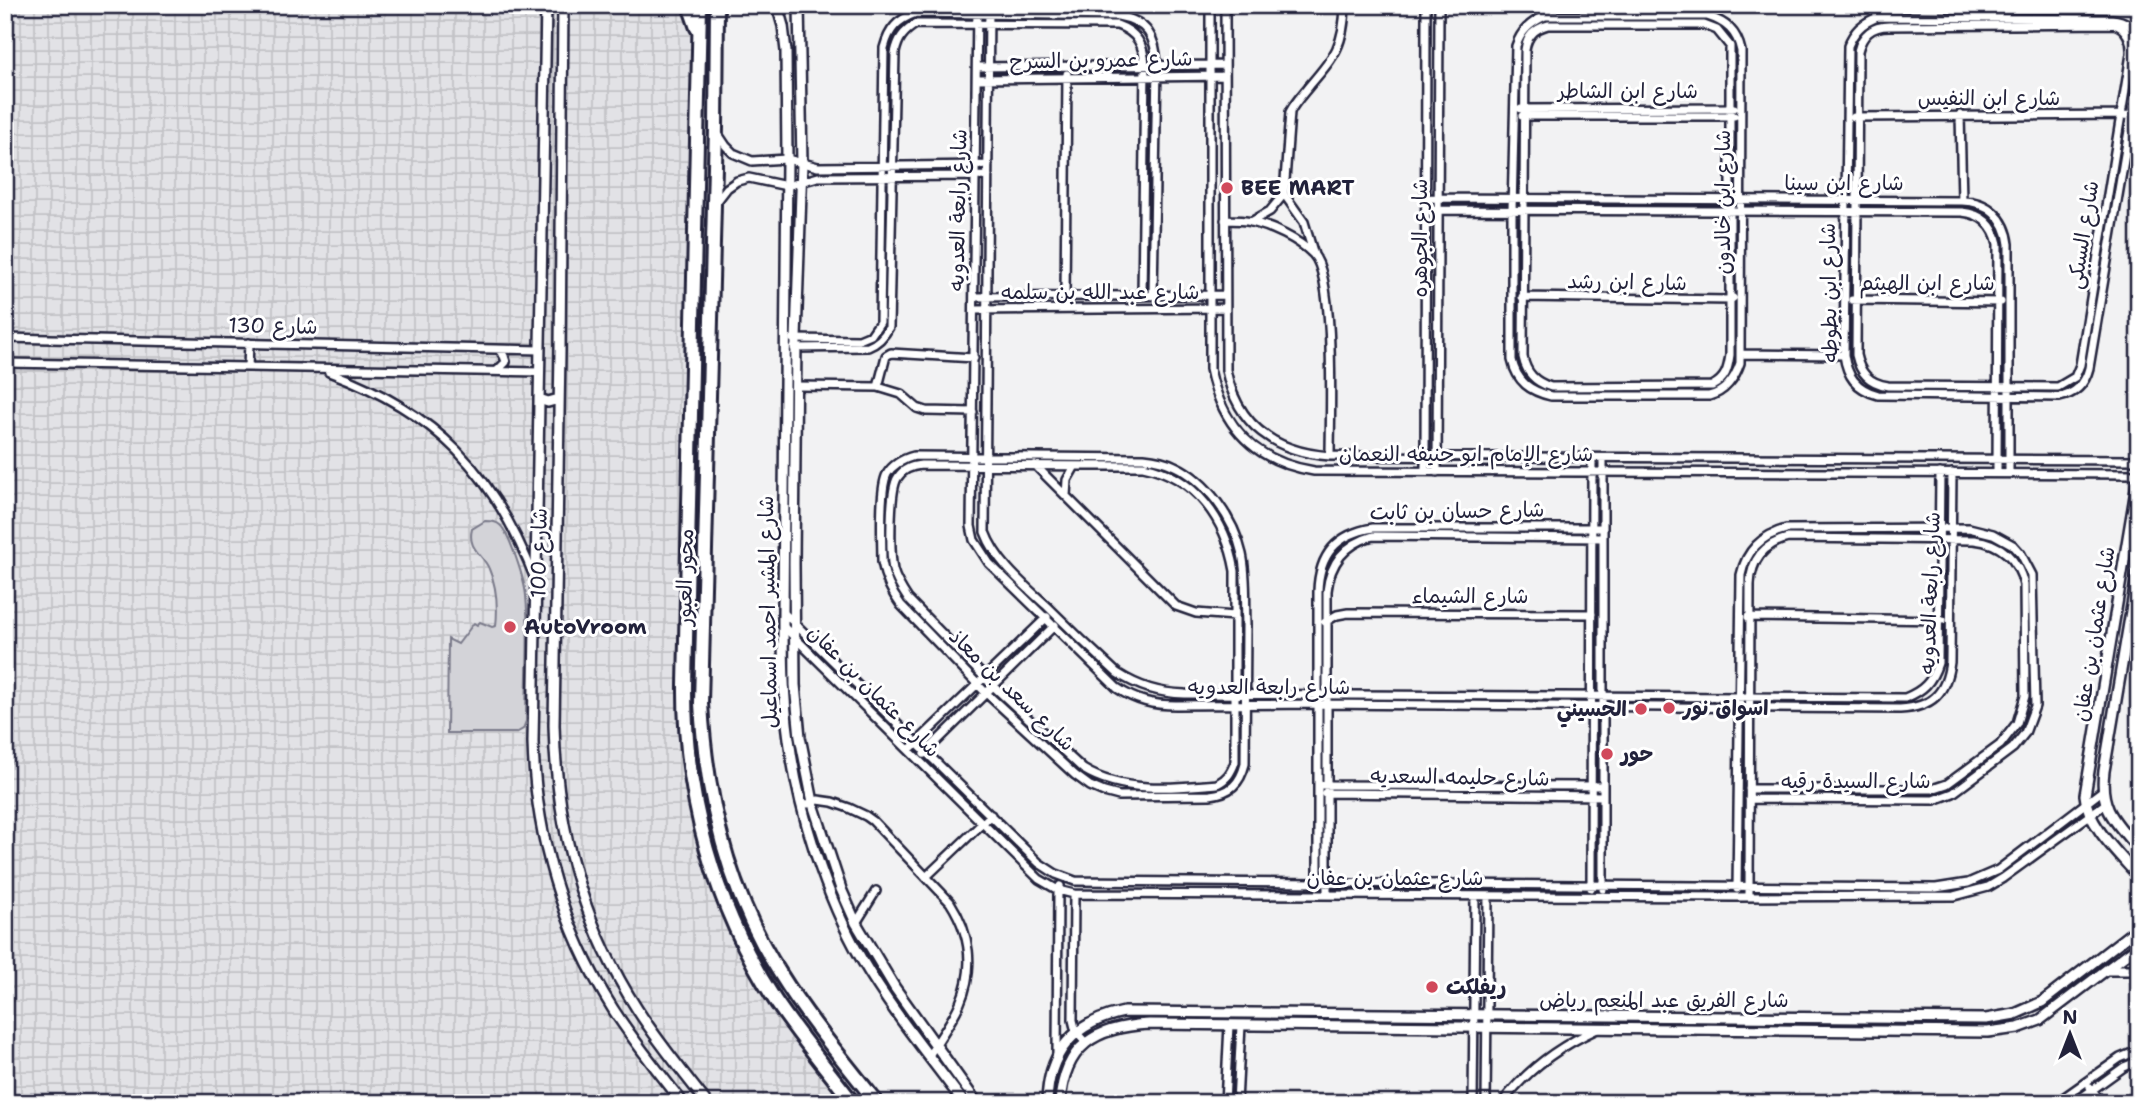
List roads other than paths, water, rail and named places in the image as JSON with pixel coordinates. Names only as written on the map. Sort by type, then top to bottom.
[{"type":"highway","points":[[689,5],[699,34]]},
{"type":"highway","name":"محور العبور","points":[[701,5],[685,685],[689,768],[706,850],[735,928],[776,1001],[853,1103]]},
{"type":"highway","name":"محور العبور","points":[[717,5],[701,703],[708,784],[728,863],[742,902],[760,939],[803,1008],[877,1103]]},
{"type":"highway","points":[[716,26],[727,5]]},
{"type":"street","name":"شارع 100","points":[[546,5],[534,767],[541,820],[554,874],[576,938],[602,990],[634,1039],[683,1103]]},
{"type":"street","name":"شارع 100","points":[[563,5],[555,765],[567,842],[587,910],[616,975],[649,1027],[707,1103]]},
{"type":"street","name":"شارع المشير احمد اسماعيل","points":[[777,5],[786,51],[783,626],[786,713],[800,798],[830,892],[845,928],[883,994],[964,1103]]},
{"type":"street","name":"شارع المشير احمد اسماعيل","points":[[799,5],[802,181],[796,344],[797,712],[816,798],[841,889],[856,923],[895,988],[978,1103]]},
{"type":"street","name":"شارع الإمام ابو حنيفه النعمان","points":[[1210,5],[1209,353],[1213,384],[1229,421],[1244,439],[1256,449],[1284,464],[1314,471],[2138,473]]},
{"type":"street","name":"شارع الإمام ابو حنيفه النعمان","points":[[1225,5],[1226,370],[1240,409],[1260,431],[1279,443],[1299,452],[1330,456],[2139,460]]},
{"type":"street","points":[[1251,222],[1270,211],[1284,194],[1290,112],[1336,53],[1344,28],[1345,5]]},
{"type":"street","name":"شارع الجوهره","points":[[1425,471],[1426,5]]},
{"type":"street","name":"شارع الجوهره","points":[[1437,472],[1439,5]]},
{"type":"street","name":"شارع رابعة العدويه","points":[[977,10],[975,310],[970,512],[974,540],[989,563],[1053,628],[1129,696],[1155,705],[1900,709],[1922,706],[1941,691],[1948,677],[1952,473]]},
{"type":"street","points":[[796,344],[859,340],[871,335],[880,323],[884,48],[894,25],[916,13],[989,10],[1128,17],[1150,34],[1154,42],[1157,65],[1153,296]]},
{"type":"street","name":"شارع رابعة العدويه","points":[[989,10],[985,532],[989,545],[1022,583],[1117,673],[1132,683],[1167,693],[1905,698],[1917,694],[1927,686],[1938,663],[1940,473]]},
{"type":"street","name":"شارع ابن خالدون","points":[[1595,21],[1545,16],[1526,27],[1516,46],[1512,360],[1518,378],[1525,385],[1551,396],[1716,394],[1732,380],[1740,363],[1741,112],[1739,43],[1736,35],[1724,23],[1707,16],[1595,21],[1548,25],[1529,36],[1525,50],[1522,357],[1529,373],[1551,387],[1706,387],[1718,383],[1728,371],[1730,46],[1717,30],[1711,27],[1595,21]]},
{"type":"street","name":"شارع ابن بطوطه","points":[[2009,397],[1878,395],[1868,392],[1853,381],[1849,373],[1844,355],[1848,46],[1858,27],[1878,17],[2113,24],[2128,29]]},
{"type":"street","name":"شارع ابن بطوطه","points":[[1999,21],[1889,26],[1871,29],[1860,43],[1856,355],[1858,365],[1869,380],[1888,386],[2009,387]]},
{"type":"street","points":[[784,344],[868,346],[876,344],[884,337],[889,327],[895,54],[897,41],[905,31],[916,24],[1117,25],[1136,35],[1142,44],[1145,65],[1142,296]]},
{"type":"street","points":[[2128,29],[2139,40]]},
{"type":"street","name":"شارع السبكى","points":[[2009,387],[2058,387],[2070,381],[2078,371],[2131,48],[2128,29]]},
{"type":"street","name":"شارع عمرو بن السرح","points":[[977,67],[1225,65]]},
{"type":"street","points":[[1065,297],[1067,66]]},
{"type":"street","name":"شارع السبكى","points":[[2009,397],[2067,396],[2079,388],[2087,375],[2139,71]]},
{"type":"street","name":"شارع عمرو بن السرح","points":[[977,79],[1225,76]]},
{"type":"street","name":"شارع ابن الشاطر","points":[[1514,112],[1741,112]]},
{"type":"street","points":[[1960,115],[1962,201]]},
{"type":"street","name":"شارع ابن النفيس","points":[[1847,117],[2132,115]]},
{"type":"street","points":[[716,128],[726,146],[742,158],[760,161],[787,159],[818,167],[988,165]]},
{"type":"street","points":[[544,167],[563,168]]},
{"type":"street","points":[[713,209],[718,197],[727,188],[737,181],[750,178],[787,186],[813,177],[988,176]]},
{"type":"street","points":[[543,184],[562,185]]},
{"type":"street","points":[[1284,194],[1304,222],[1325,285],[1329,320],[1330,456]]},
{"type":"street","name":"شارع ابن سينا","points":[[1426,198],[1962,201],[1985,205],[1997,215],[2006,228],[2009,244],[2009,473]]},
{"type":"street","name":"شارع ابن سينا","points":[[1426,210],[1962,212],[1979,216],[1992,228],[1998,244],[1997,473]]},
{"type":"street","points":[[1225,220],[1251,222],[1279,232],[1314,256]]},
{"type":"street","name":"شارع ابن رشد","points":[[1512,299],[1520,295],[1523,298],[1730,300],[1740,296]]},
{"type":"street","name":"شارع عبد الله بن سلمه","points":[[975,298],[1225,296]]},
{"type":"street","name":"شارع ابن رشد","points":[[1730,300],[1733,304],[1740,305]]},
{"type":"street","name":"شارع ابن الهيثم","points":[[1845,300],[2009,302]]},
{"type":"street","name":"شارع عبد الله بن سلمه","points":[[975,310],[1225,308]]},
{"type":"street","points":[[541,319],[551,315],[560,319]]},
{"type":"street","name":"شارع 130","points":[[5,338],[540,350]]},
{"type":"street","points":[[248,367],[249,343]]},
{"type":"street","points":[[496,371],[506,362],[499,349]]},
{"type":"street","points":[[878,387],[886,356],[891,353],[974,358]]},
{"type":"street","points":[[1740,354],[1844,355]]},
{"type":"street","name":"شارع 130","points":[[5,363],[540,372]]},
{"type":"street","points":[[322,370],[368,388],[411,413],[468,460],[507,518],[536,582]]},
{"type":"street","points":[[796,386],[878,387],[901,394],[917,408],[926,411],[973,412]]},
{"type":"street","points":[[1594,387],[1594,396]]},
{"type":"street","points":[[539,399],[548,402],[559,399]]},
{"type":"street","name":"شارع سعد بن معاذ","points":[[972,461],[914,456],[891,468],[883,483],[882,562],[888,585],[901,605],[986,693],[1090,786],[1119,796],[1210,795],[1230,790],[1238,783],[1245,764],[1245,581],[1242,554],[1234,529],[1213,498],[1189,474],[1160,460],[985,461]]},
{"type":"street","points":[[1591,897],[1592,458]]},
{"type":"street","points":[[1603,458],[1603,897]]},
{"type":"street","points":[[972,461],[985,461]]},
{"type":"street","name":"شارع سعد بن معاذ","points":[[972,461],[912,466],[897,478],[893,486],[891,555],[899,586],[908,599],[993,686],[1083,769],[1102,779],[1124,785],[1207,785],[1226,779],[1235,762],[1235,571],[1231,552],[1217,519],[1186,483],[1158,469],[1143,466],[1035,466],[985,461]]},
{"type":"street","points":[[1035,466],[1177,607],[1196,613],[1235,616]]},
{"type":"street","points":[[1066,497],[1067,480],[1075,466]]},
{"type":"street","name":"شارع عثمان بن عفان","points":[[2090,815],[2086,803],[2086,788],[2138,473]]},
{"type":"street","name":"شارع حسان بن ثابت","points":[[1318,895],[1318,578],[1328,553],[1347,535],[1373,528],[1603,538]]},
{"type":"street","name":"شارع حسان بن ثابت","points":[[1327,895],[1327,603],[1329,578],[1340,555],[1349,546],[1373,536],[1603,528]]},
{"type":"street","name":"شارع السيدة رقيه","points":[[1737,897],[1741,575],[1752,549],[1777,531],[1786,529],[1969,528],[1993,534],[2013,545],[2028,564],[2032,575],[2036,697],[2030,725],[2013,748],[1944,797],[1923,800],[1749,799]]},
{"type":"street","name":"شارع السيدة رقيه","points":[[1749,789],[1924,790],[1947,784],[2000,745],[2017,723],[2025,696],[2022,576],[2007,553],[1983,541],[1788,538],[1767,546],[1754,563],[1751,574],[1750,617],[1749,789],[1749,897]]},
{"type":"street","name":"شارع عثمان بن عفان","points":[[783,626],[1039,879],[1058,890],[1074,894],[1936,898],[1971,893],[1987,887],[2105,804],[2102,791],[2139,564]]},
{"type":"street","name":"شارع الشيماء","points":[[1318,603],[1327,603],[1348,613]]},
{"type":"street","name":"شارع عثمان بن عفان","points":[[783,612],[1039,863],[1064,878],[1086,882],[1936,887],[1968,883],[1998,870],[2102,791]]},
{"type":"street","points":[[909,750],[1052,612]]},
{"type":"street","name":"شارع الشيماء","points":[[1318,621],[1328,621],[1337,615],[1348,613],[1592,614]]},
{"type":"street","points":[[2025,614],[2034,614]]},
{"type":"street","points":[[1740,617],[1950,620]]},
{"type":"street","points":[[918,759],[1061,620]]},
{"type":"street","name":"شارع حليمه السعديه","points":[[1318,789],[1603,786]]},
{"type":"street","name":"شارع حليمه السعديه","points":[[1328,789],[1603,796]]},
{"type":"street","points":[[816,798],[806,805],[800,798],[805,790],[816,798],[849,808],[873,821],[950,902],[960,917],[966,933],[968,951],[968,968],[961,1002],[929,1056]]},
{"type":"street","points":[[2105,804],[2113,819],[2139,850]]},
{"type":"street","points":[[926,877],[990,814]]},
{"type":"street","points":[[2090,815],[2139,877]]},
{"type":"street","points":[[1057,1056],[1058,890],[1064,878]]},
{"type":"street","points":[[856,923],[876,891]]},
{"type":"street","points":[[1060,1103],[1063,1079],[1073,1057],[1086,1043],[1076,1032],[1073,1020],[1074,894]]},
{"type":"street","points":[[1473,1103],[1475,896]]},
{"type":"street","points":[[1486,1103],[1488,896]]},
{"type":"street","name":"شارع الفريق عبد المنعم رياض","points":[[1047,1103],[1050,1075],[1057,1056],[1076,1032],[1089,1023],[1124,1012],[1474,1017],[2001,1018],[2042,1002],[2139,928]]},
{"type":"street","name":"شارع الفريق عبد المنعم رياض","points":[[1086,1043],[1104,1031],[1133,1025],[2004,1031],[2040,1020],[2139,945]]},
{"type":"street","points":[[2107,970],[2139,970]]},
{"type":"street","points":[[1224,1103],[1229,1025]]},
{"type":"street","points":[[1237,1103],[1241,1026]]},
{"type":"street","points":[[1503,1103],[1520,1081],[1549,1055],[1600,1028]]},
{"type":"street","points":[[2056,1103],[2120,1058],[2139,1051]]},
{"type":"street","points":[[2074,1103],[2124,1068],[2139,1061]]},
{"type":"street","points":[[1050,1075],[1057,1080],[1063,1079]]},
{"type":"street","points":[[2086,1082],[2091,1103]]},
{"type":"street","points":[[2079,1087],[2102,1103]]},
{"type":"place","name":"BEE MART","points":[[1227,188]]},
{"type":"place","name":"AutoVroom","points":[[510,627]]},
{"type":"place","name":"اسواق نور","points":[[1669,708]]},
{"type":"place","name":"الحسيني","points":[[1641,709]]},
{"type":"place","name":"حور","points":[[1607,754]]},
{"type":"place","name":"ريفلكت","points":[[1432,987]]}]
